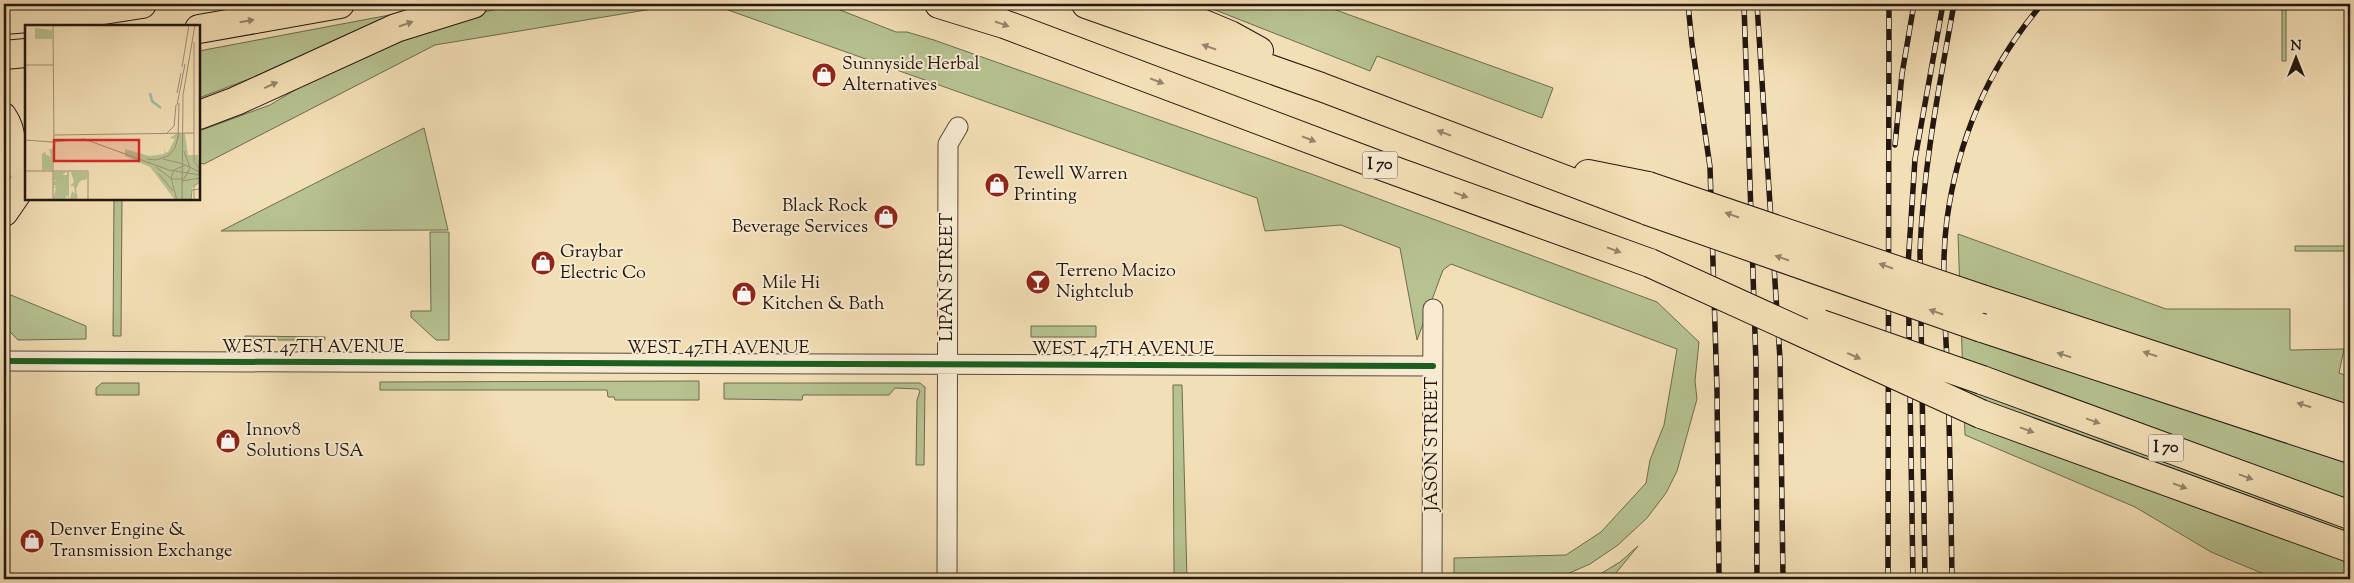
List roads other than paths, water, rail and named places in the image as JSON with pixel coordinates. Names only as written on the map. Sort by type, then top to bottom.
[{"type":"highway","points":[[4,20],[78,14],[142,4]]},
{"type":"highway","points":[[200,30],[340,4]]},
{"type":"highway","points":[[200,115],[396,28],[473,4]]},
{"type":"highway","name":"I 70","points":[[939,4],[1004,24],[1373,163],[1982,380],[2350,515]]},
{"type":"highway","points":[[1086,4],[1321,87],[1506,156],[1982,298],[2350,420]]},
{"type":"highway","points":[[1156,4],[1230,35],[1321,87]]},
{"type":"highway","points":[[4,54],[25,53]]},
{"type":"highway","points":[[200,108],[226,104]]},
{"type":"highway","points":[[4,212],[25,181]]},
{"type":"highway","points":[[1648,199],[1982,328],[2350,449]]},
{"type":"highway","points":[[1650,263],[1981,414],[2350,548]]},
{"type":"highway","points":[[2161,387],[2350,460]]},
{"type":"main road","points":[[4,115],[12,133],[13,159]]},
{"type":"street","name":"LIPAN STREET","points":[[947,579],[948,144],[958,127]]},
{"type":"street","name":"JASON STREET","points":[[1432,579],[1433,309]]},
{"type":"street","name":"WEST 47TH AVENUE","points":[[4,361],[1433,366]]},
{"type":"railway","points":[[1688,4],[1710,167],[1717,390],[1719,579]]},
{"type":"railway","points":[[1744,4],[1756,364],[1757,579]]},
{"type":"railway","points":[[1757,4],[1780,359],[1783,579]]},
{"type":"railway","points":[[1888,579],[1889,4]]},
{"type":"railway","points":[[1895,145],[1902,74],[1914,4]]},
{"type":"railway","points":[[1913,579],[1908,265],[1915,159],[1943,4]]},
{"type":"railway","points":[[1925,579],[1920,252],[1928,159],[1954,4]]},
{"type":"railway","points":[[1952,579],[1949,407],[1944,301],[1947,219],[1959,160],[1979,104],[2007,52],[2023,27],[2042,4]]},
{"type":"place","name":"Sunnyside Herbal Alternatives","points":[[824,75]]},
{"type":"place","name":"Tewell Warren Printing","points":[[997,185]]},
{"type":"place","name":"Black Rock Beverage Services","points":[[886,217]]},
{"type":"place","name":"Graybar Electric Co","points":[[543,263]]},
{"type":"place","name":"Terreno Macizo Nightclub","points":[[1038,282]]},
{"type":"place","name":"Mile Hi Kitchen & Bath","points":[[744,294]]},
{"type":"place","name":"Innov8 Solutions USA","points":[[228,441]]},
{"type":"place","name":"Denver Engine & Transmission Exchange","points":[[32,541]]}]
